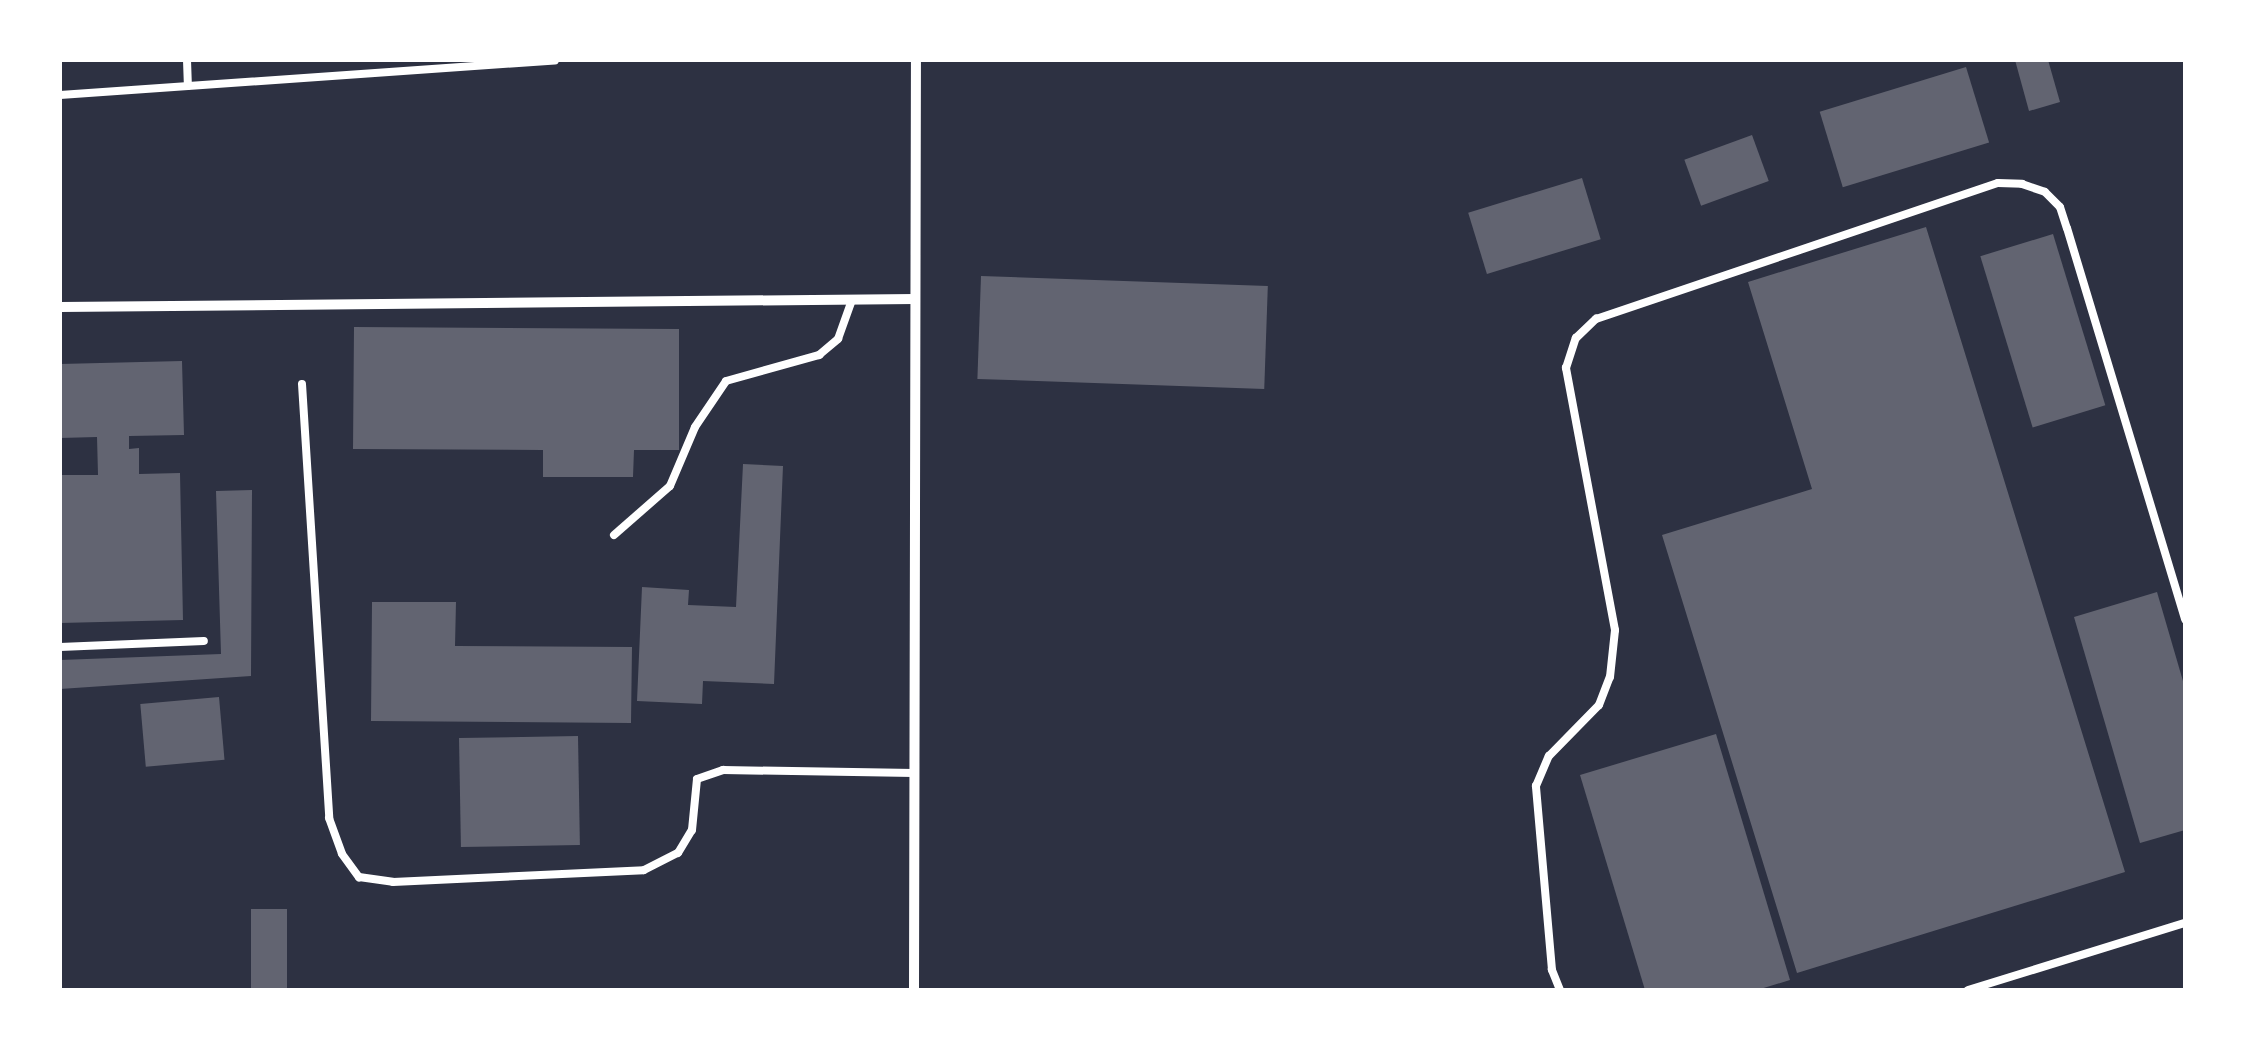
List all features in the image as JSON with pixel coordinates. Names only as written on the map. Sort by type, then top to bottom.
[{"type":"street","points":[[914,990],[916,60]]},
{"type":"street","points":[[60,307],[915,299]]},
{"type":"lane","points":[[186,60],[188,86]]},
{"type":"lane","points":[[60,95],[555,60]]},
{"type":"lane","points":[[1560,990],[1552,970],[1536,786],[1549,756],[1598,705],[1610,677],[1614,630],[1566,368],[1576,338],[1596,319],[1998,183],[2045,192],[2060,207],[2068,228],[2185,620]]},
{"type":"lane","points":[[614,535],[670,486],[694,427],[726,381],[819,355],[838,339],[852,300]]},
{"type":"lane","points":[[302,384],[329,818],[342,854],[359,877],[393,882],[644,870],[678,853],[692,830],[697,780],[723,770],[914,773]]},
{"type":"lane","points":[[60,647],[204,640]]},
{"type":"lane","points":[[1968,990],[2185,923]]},
{"type":"building","points":[[2015,60],[2048,60],[2060,102],[2029,111]]},
{"type":"building","points":[[1966,67],[1989,143],[1843,187],[1820,112]]},
{"type":"building","points":[[1752,135],[1769,181],[1701,206],[1684,160]]},
{"type":"building","points":[[1582,178],[1601,239],[1487,274],[1468,213]]},
{"type":"building","points":[[1926,227],[2125,872],[1797,973],[1662,535],[1812,489],[1748,282]]},
{"type":"building","points":[[2053,234],[2105,405],[2033,427],[1980,256]]},
{"type":"building","points":[[981,276],[1268,286],[1264,389],[977,379]]},
{"type":"building","points":[[354,327],[679,329],[679,450],[634,450],[633,477],[543,477],[543,450],[353,449]]},
{"type":"building","points":[[182,361],[184,435],[129,436],[129,449],[139,448],[139,474],[180,473],[183,620],[60,623],[60,475],[98,475],[97,437],[60,438],[60,364]]},
{"type":"building","points":[[743,464],[783,466],[774,684],[703,681],[702,704],[637,701],[642,587],[689,590],[688,605],[736,607]]},
{"type":"building","points":[[252,490],[251,676],[60,689],[60,660],[221,654],[216,491]]},
{"type":"building","points":[[2157,592],[2185,688],[2185,830],[2140,843],[2074,617]]},
{"type":"building","points":[[372,602],[456,602],[455,646],[632,647],[631,723],[371,721]]},
{"type":"building","points":[[219,697],[224,760],[146,767],[140,704]]},
{"type":"building","points":[[1716,734],[1790,980],[1757,990],[1645,990],[1580,775]]},
{"type":"building","points":[[578,736],[580,845],[461,847],[459,738]]},
{"type":"building","points":[[251,909],[287,909],[287,990],[251,990]]}]
